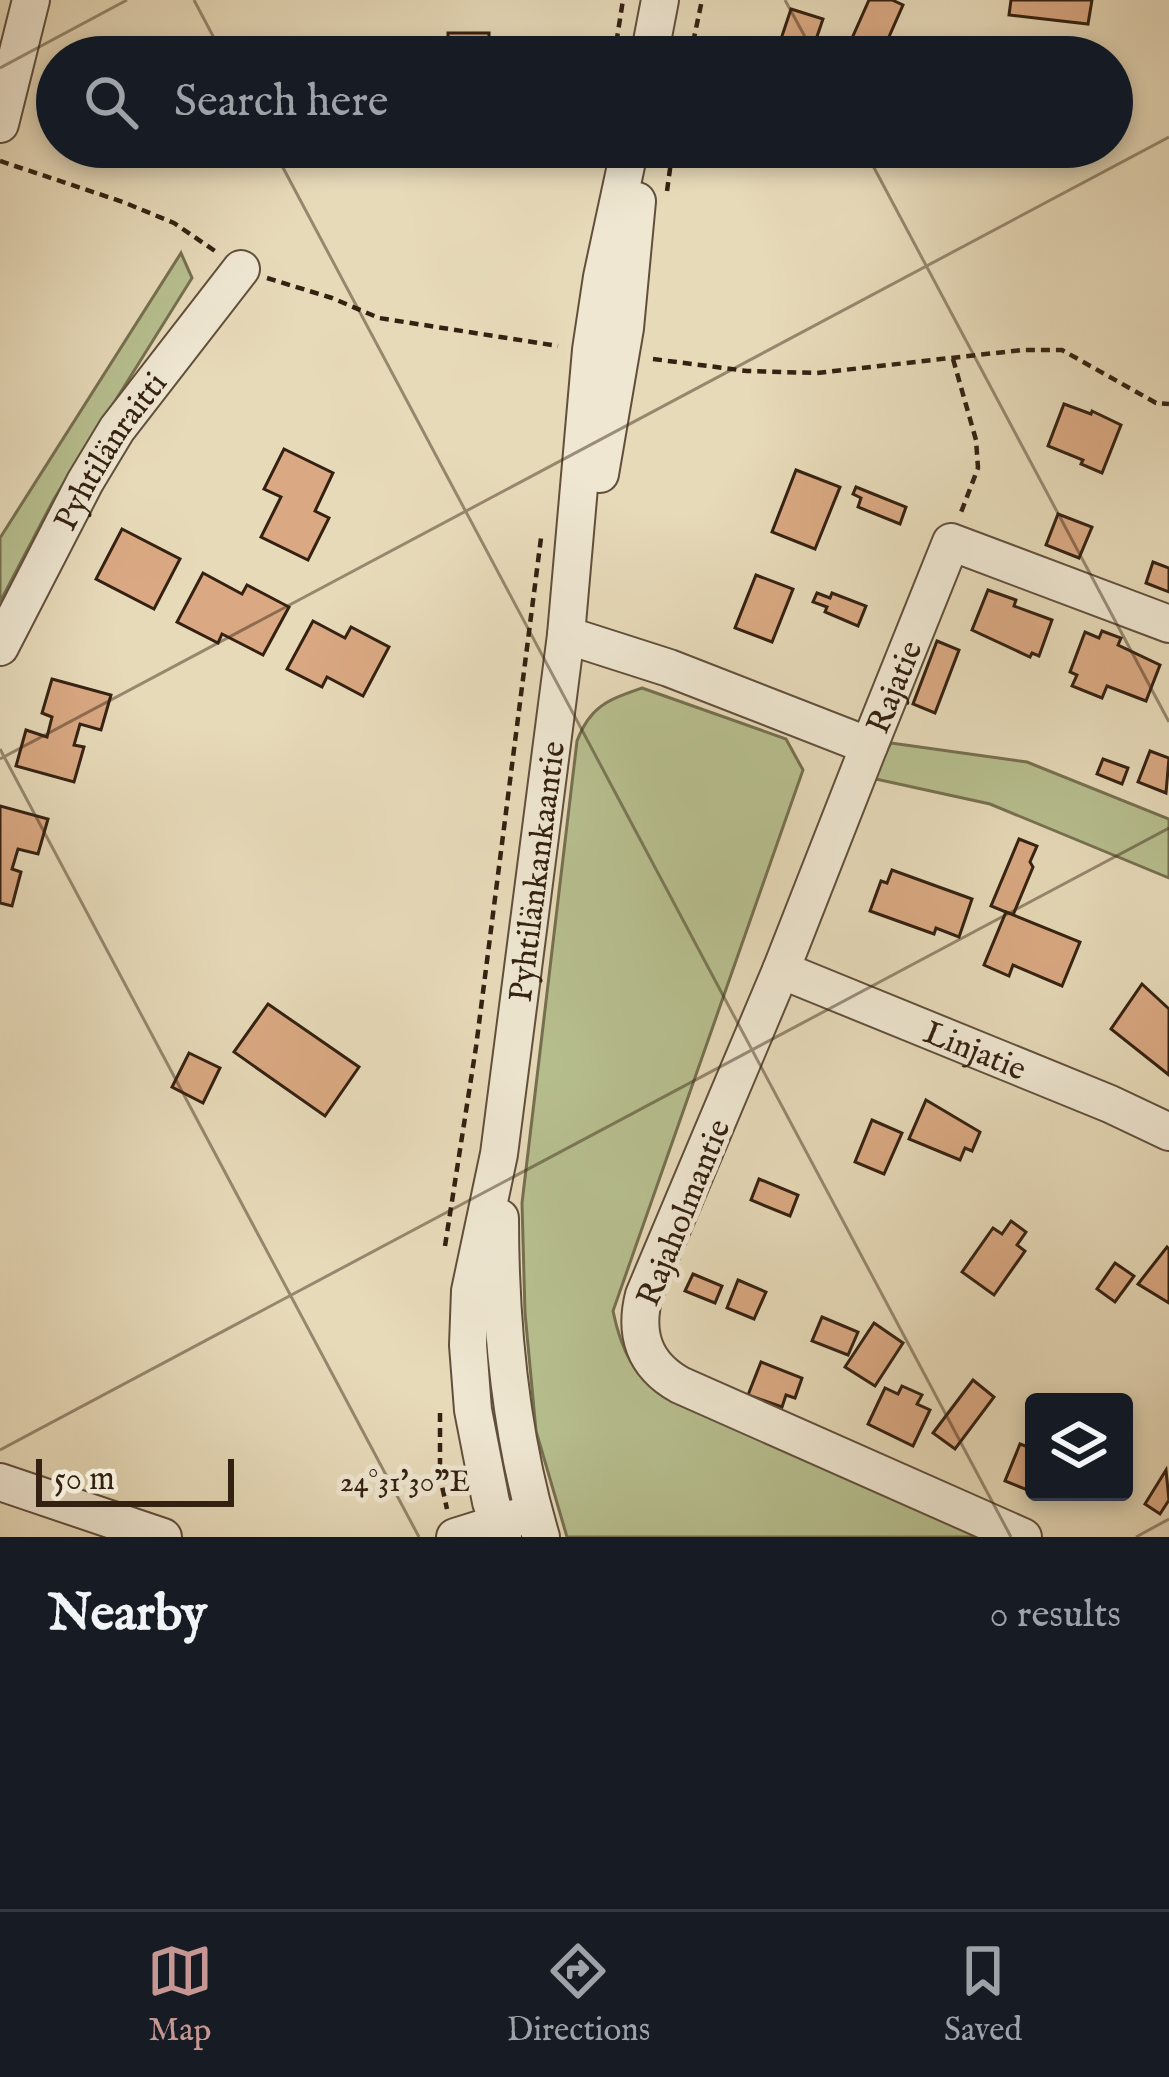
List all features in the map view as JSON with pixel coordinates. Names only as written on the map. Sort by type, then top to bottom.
[{"type":"street","points":[[0,124],[31,0]]},
{"type":"street","points":[[653,36],[660,0]]},
{"type":"street","name":"Pyhtilänkankaantie","points":[[501,1530],[472,1410],[470,1291],[499,1154],[572,588],[597,491],[606,352],[606,257],[625,168]]},
{"type":"street","name":"Pyhtilänkankaantie","points":[[606,352],[637,216],[639,168]]},
{"type":"street","name":"Pyhtilänraitti","points":[[0,647],[117,429],[242,269]]},
{"type":"street","points":[[951,542],[1169,624]]},
{"type":"street","name":"Rajatie","points":[[566,635],[669,668],[869,746],[951,542]]},
{"type":"street","name":"Rajaholmantie","points":[[869,746],[644,1295],[641,1341],[658,1371],[680,1385],[1023,1537]]},
{"type":"street","name":"Linjatie","points":[[781,970],[1169,1132]]},
{"type":"street","name":"Pyhtilänkankaantie","points":[[499,1154],[504,1331],[515,1438],[538,1525]]},
{"type":"street","points":[[0,1482],[164,1537]]},
{"type":"street","points":[[455,1537],[538,1525]]},
{"type":"path","points":[[617,36],[623,0]]},
{"type":"path","points":[[694,36],[702,0]]},
{"type":"path","points":[[0,161],[123,202],[174,224],[242,269],[379,318],[747,371],[817,373],[1062,350],[1156,403],[1169,404]]},
{"type":"path","points":[[951,542],[978,468],[976,440],[953,359]]},
{"type":"path","points":[[443,1264],[476,1047],[541,535]]},
{"type":"path","points":[[440,1400],[440,1478],[455,1537]]},
{"type":"green space","points":[[181,253],[192,278],[54,499],[0,602],[0,538]]},
{"type":"green space","points":[[642,688],[786,739],[803,770],[613,1311],[620,1338],[638,1372],[668,1399],[981,1537],[567,1537],[536,1431],[525,1313],[522,1203],[577,741],[602,706]]},
{"type":"green space","points":[[891,743],[1027,762],[1169,819],[1169,878],[990,804],[871,778]]},
{"type":"building","points":[[869,0],[903,5],[889,36],[853,36]]},
{"type":"building","points":[[1011,0],[1092,0],[1088,24],[1009,15]]},
{"type":"building","points":[[791,9],[823,19],[817,36],[782,36]]},
{"type":"building","points":[[448,33],[489,33],[489,36]]},
{"type":"building","points":[[1064,404],[1121,425],[1102,473],[1048,446]]},
{"type":"building","points":[[284,449],[333,473],[315,511],[329,518],[308,560],[261,537],[281,497],[264,489]]},
{"type":"building","points":[[796,470],[840,487],[815,549],[772,532]]},
{"type":"building","points":[[856,487],[906,507],[900,524],[858,507],[861,498],[853,494]]},
{"type":"building","points":[[1058,514],[1092,527],[1079,558],[1046,545]]},
{"type":"building","points":[[122,529],[180,559],[154,609],[96,579]]},
{"type":"building","points":[[1153,562],[1169,568],[1169,592],[1146,583]]},
{"type":"building","points":[[203,573],[242,594],[247,585],[289,607],[263,655],[222,634],[218,643],[177,622]]},
{"type":"building","points":[[756,575],[793,589],[772,642],[735,628]]},
{"type":"building","points":[[988,590],[1052,620],[1039,656],[1032,653],[1030,657],[972,630]]},
{"type":"building","points":[[817,593],[830,598],[832,593],[866,606],[858,626],[825,612],[827,607],[813,602]]},
{"type":"building","points":[[313,621],[345,638],[351,627],[389,647],[363,696],[327,677],[322,687],[287,669]]},
{"type":"building","points":[[1102,631],[1121,638],[1118,645],[1160,665],[1146,701],[1107,686],[1102,698],[1072,686],[1077,675],[1070,672],[1085,632],[1099,638]]},
{"type":"building","points":[[937,641],[959,650],[935,713],[913,704]]},
{"type":"building","points":[[52,679],[111,695],[101,730],[80,724],[74,745],[84,747],[74,782],[16,766],[26,730],[47,737],[52,717],[42,713]]},
{"type":"building","points":[[1150,751],[1169,758],[1166,793],[1138,782]]},
{"type":"building","points":[[1103,759],[1128,768],[1122,784],[1097,774]]},
{"type":"building","points":[[0,806],[48,819],[38,854],[18,849],[12,869],[21,872],[12,906],[0,903]]},
{"type":"building","points":[[1019,839],[1037,846],[1013,915],[991,906]]},
{"type":"building","points":[[892,870],[972,899],[959,937],[936,928],[934,934],[870,911],[881,881],[887,883]]},
{"type":"building","points":[[1006,912],[1080,942],[1062,986],[1013,965],[1009,976],[984,965]]},
{"type":"building","points":[[1142,984],[1169,1009],[1169,1075],[1111,1029]]},
{"type":"building","points":[[268,1004],[359,1067],[325,1116],[234,1052]]},
{"type":"building","points":[[189,1053],[220,1068],[203,1103],[172,1087]]},
{"type":"building","points":[[926,1100],[980,1132],[972,1151],[965,1148],[960,1160],[909,1139]]},
{"type":"building","points":[[872,1120],[902,1133],[884,1174],[855,1162]]},
{"type":"building","points":[[759,1179],[798,1195],[790,1216],[751,1200]]},
{"type":"building","points":[[1011,1221],[1026,1232],[1017,1245],[1025,1251],[994,1295],[962,1272],[993,1228],[1002,1234]]},
{"type":"building","points":[[1169,1249],[1169,1303],[1138,1284]]},
{"type":"building","points":[[1115,1263],[1134,1276],[1115,1302],[1097,1289]]},
{"type":"building","points":[[693,1274],[722,1286],[715,1303],[685,1291]]},
{"type":"building","points":[[738,1280],[766,1292],[754,1319],[727,1308]]},
{"type":"building","points":[[822,1317],[858,1332],[848,1355],[812,1341]]},
{"type":"building","points":[[874,1323],[903,1343],[875,1386],[845,1367]]},
{"type":"building","points":[[761,1362],[802,1378],[795,1398],[786,1395],[782,1407],[748,1395]]},
{"type":"building","points":[[973,1380],[994,1397],[955,1449],[933,1433]]},
{"type":"building","points":[[902,1386],[922,1395],[917,1404],[930,1410],[913,1446],[868,1424],[885,1388],[898,1394]]},
{"type":"building","points":[[1020,1444],[1025,1446],[1025,1489],[1005,1481]]},
{"type":"building","points":[[1166,1470],[1169,1500],[1160,1514],[1145,1504]]}]
